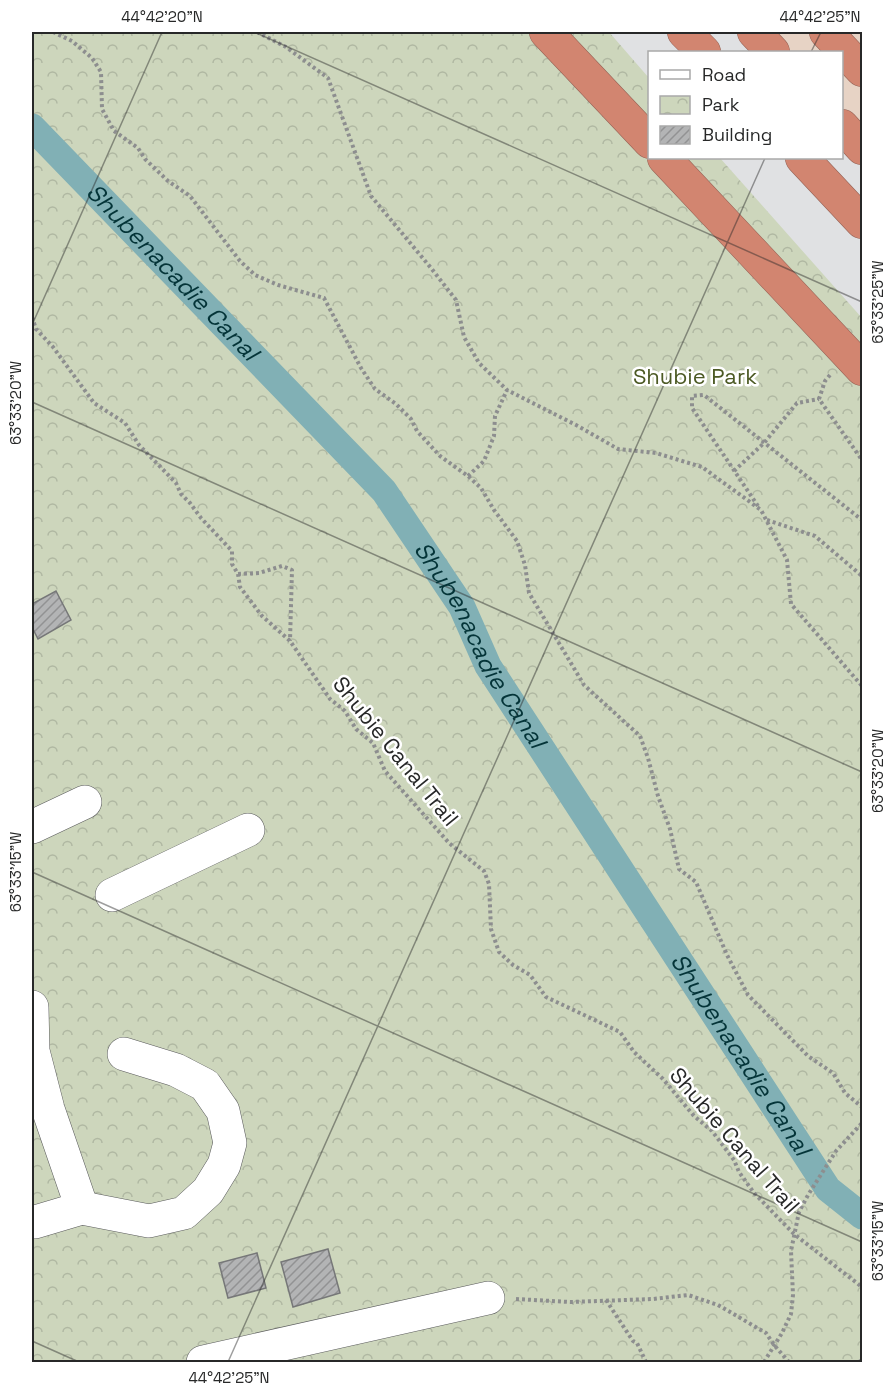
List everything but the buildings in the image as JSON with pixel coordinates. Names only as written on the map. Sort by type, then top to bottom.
[{"type":"highway","points":[[546,32],[648,140]]},
{"type":"highway","points":[[684,32],[703,51]]},
{"type":"highway","points":[[754,32],[772,51]]},
{"type":"highway","points":[[826,32],[862,70]]},
{"type":"highway","points":[[843,127],[862,148]]},
{"type":"highway","points":[[665,159],[849,369]]},
{"type":"highway","points":[[803,159],[862,222]]},
{"type":"lane","points":[[32,827],[85,802]]},
{"type":"lane","points":[[112,895],[248,830]]},
{"type":"lane","points":[[32,1007],[33,1051],[48,1109],[82,1208]]},
{"type":"lane","points":[[32,1222],[82,1208],[149,1221],[184,1213],[208,1191],[224,1165],[230,1143],[223,1111],[205,1084],[177,1070],[124,1054]]},
{"type":"lane","points":[[203,1362],[488,1298]]},
{"type":"path","points":[[53,32],[72,41],[92,58],[101,72],[102,109],[114,131],[138,148],[160,174],[190,196],[240,261],[255,275],[278,285],[324,298],[360,368],[375,389],[396,404],[411,419],[417,431],[440,456],[481,488],[517,541],[525,565],[529,593],[584,685],[640,736],[657,796],[670,829],[679,869],[696,882],[727,956],[748,995],[808,1056],[833,1073],[845,1093],[862,1107]]},
{"type":"path","points":[[257,32],[285,47],[328,78],[371,196],[456,300],[464,337],[479,363],[507,390],[618,449],[656,453],[702,466],[761,510]]},
{"type":"path","name":"Shubie Canal Trail","points":[[32,317],[36,329],[53,347],[94,403],[126,423],[140,445],[176,483],[181,494],[232,551],[232,564],[238,573],[240,587],[262,616],[290,641],[330,699],[345,711],[356,729],[373,743],[385,771],[449,843],[484,871],[489,884],[491,929],[499,952],[513,965],[530,975],[546,997],[620,1032],[634,1052],[663,1079],[694,1116],[712,1131],[734,1160],[739,1172],[754,1193],[794,1234],[862,1287]]},
{"type":"path","points":[[819,399],[825,381],[849,369]]},
{"type":"path","points":[[468,476],[484,461],[494,436],[495,416],[507,390]]},
{"type":"path","points":[[862,520],[704,395],[692,396],[692,408],[761,510],[787,560],[792,604],[862,686]]},
{"type":"path","points":[[735,471],[764,443],[797,403],[819,399]]},
{"type":"path","points":[[819,399],[862,460]]},
{"type":"path","points":[[766,520],[815,536],[862,576]]},
{"type":"path","points":[[238,573],[259,573],[282,566],[292,570],[290,641]]},
{"type":"path","points":[[764,1362],[791,1314],[793,1295],[791,1251],[799,1212],[836,1152],[862,1124]]},
{"type":"path","points":[[488,1298],[570,1302],[653,1299],[688,1295],[718,1305],[766,1333],[774,1346],[789,1362]]},
{"type":"path","points":[[606,1300],[633,1341],[638,1343],[646,1362]]},
{"type":"shaded area","points":[[740,32],[862,32],[862,157],[843,137],[843,51],[760,51]]},
{"type":"green space","name":"Shubie Park","points":[[32,32],[609,32],[648,77],[648,159],[721,159],[862,318],[862,1362],[32,1362]]},
{"type":"waterway","name":"Shubenacadie Canal","points":[[32,127],[384,491],[462,607],[488,666],[828,1189],[862,1216]]}]
